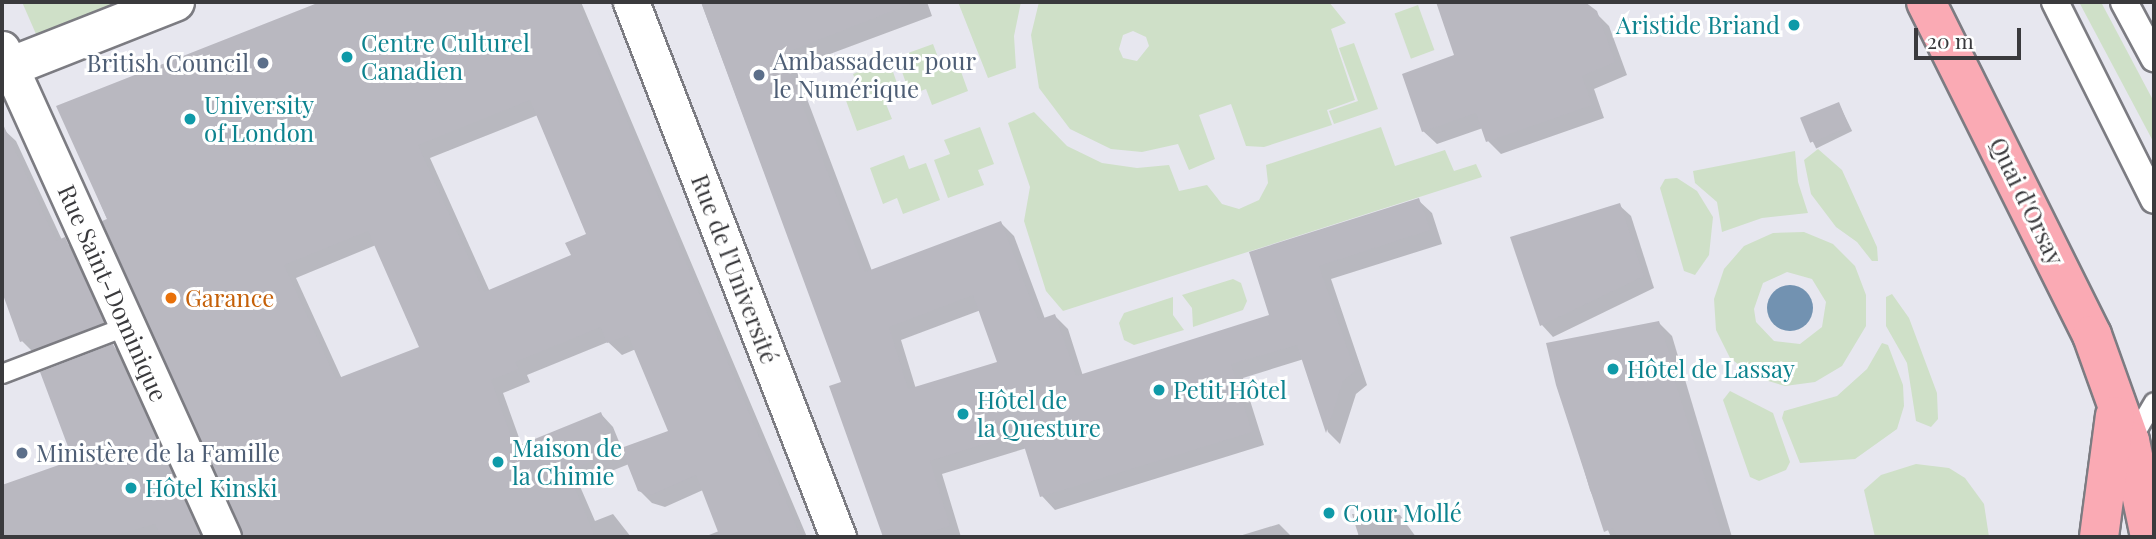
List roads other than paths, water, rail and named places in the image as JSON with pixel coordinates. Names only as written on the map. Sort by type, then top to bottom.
[{"type":"main road","name":"Quai d'Orsay","points":[[1926,2],[2092,335],[2136,403],[2130,441],[2150,537]]},
{"type":"main road","name":"Quai d'Orsay","points":[[2099,537],[2136,403]]},
{"type":"street","points":[[5,62],[175,2]]},
{"type":"street","name":"Rue de l'Université","points":[[631,2],[838,537]]},
{"type":"street","points":[[2055,2],[2154,200]]},
{"type":"street","points":[[2124,2],[2154,58]]},
{"type":"street","name":"Rue Saint-Dominique","points":[[5,62],[223,537]]},
{"type":"lane","points":[[2,374],[128,326]]},
{"type":"water","points":[[1790,285],[1806,292],[1813,308],[1806,324],[1790,331],[1774,324],[1767,308],[1774,292]]},
{"type":"place","name":"Aristide Briand","points":[[1794,25]]},
{"type":"place","name":"Centre Culturel Canadien","points":[[347,57]]},
{"type":"place","name":"British Council","points":[[263,63]]},
{"type":"place","name":"Ambassadeur pour le Numérique","points":[[759,75]]},
{"type":"place","name":"University of London","points":[[190,119]]},
{"type":"place","name":"Garance","points":[[171,298]]},
{"type":"place","name":"Hôtel de Lassay","points":[[1613,369]]},
{"type":"place","name":"Petit Hôtel","points":[[1159,390]]},
{"type":"place","name":"Hôtel de la Questure","points":[[963,414]]},
{"type":"place","name":"Ministère de la Famille","points":[[22,453]]},
{"type":"place","name":"Maison de la Chimie","points":[[498,462]]},
{"type":"place","name":"Hôtel Kinski","points":[[131,488]]},
{"type":"place","name":"Cour Mollé","points":[[1329,513]]}]
